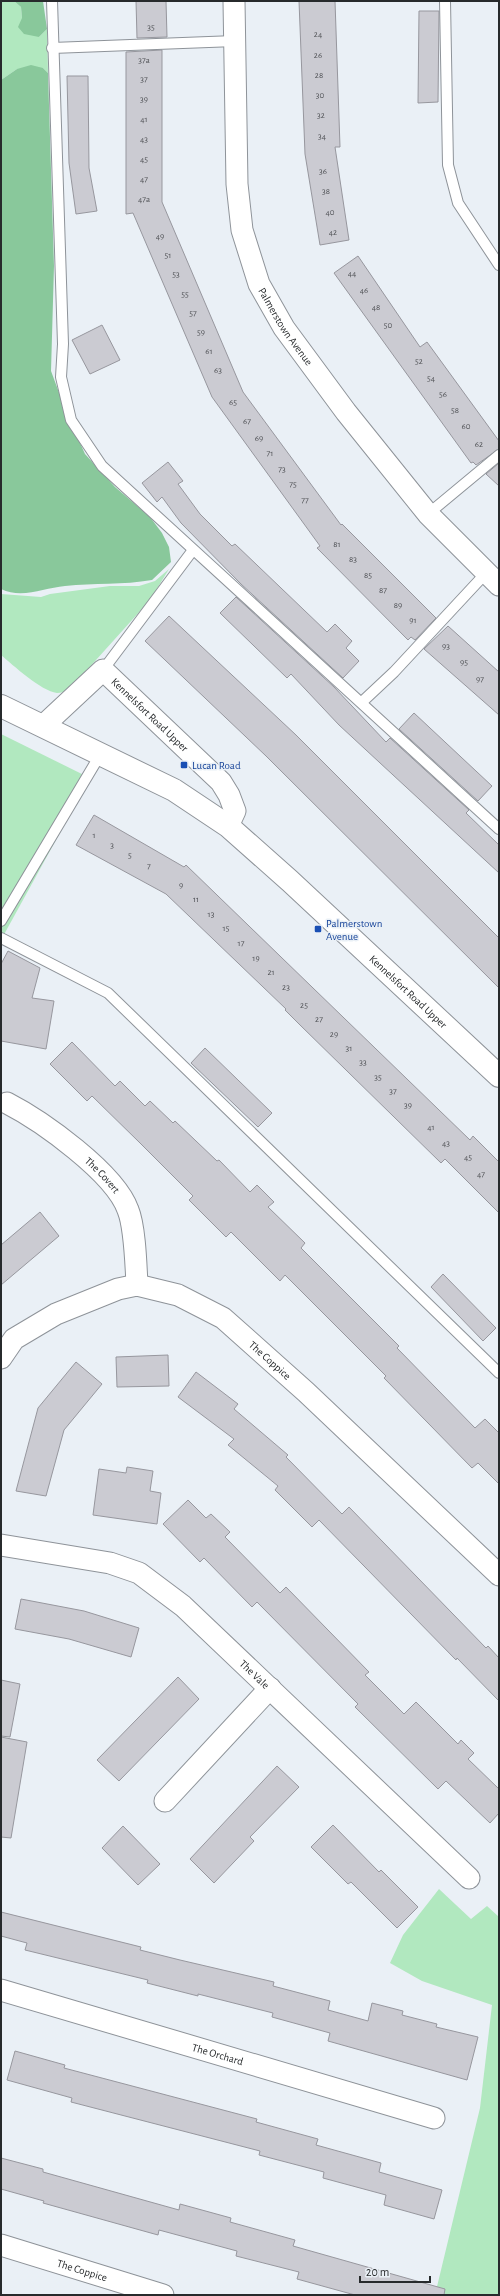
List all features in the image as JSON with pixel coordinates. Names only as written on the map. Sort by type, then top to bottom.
[{"type":"street","name":"Palmerstown Avenue","points":[[234,1],[238,192],[242,230],[259,284],[284,328],[346,412],[428,514],[492,579]]},
{"type":"street","name":"Kennelsfort Road Upper","points":[[43,726],[103,670],[220,782],[229,795],[235,811],[228,826]]},
{"type":"street","name":"Kennelsfort Road Upper","points":[[1,706],[174,790],[228,826],[497,1071]]},
{"type":"street","name":"The Covert","points":[[7,1102],[57,1135],[109,1178],[128,1210],[137,1285]]},
{"type":"street","name":"The Coppice","points":[[1,1358],[14,1339],[56,1314],[118,1289],[137,1285],[178,1295],[223,1318],[306,1392],[499,1575]]},
{"type":"street","name":"The Vale","points":[[1,1545],[110,1563],[138,1573],[183,1606],[469,1878]]},
{"type":"street","points":[[165,1801],[270,1688]]},
{"type":"street","name":"The Orchard","points":[[1,1990],[434,2118]]},
{"type":"street","name":"The Coppice","points":[[1,2245],[163,2295]]},
{"type":"lane","points":[[52,1],[52,48],[63,344],[61,377],[71,420],[102,466],[362,702],[499,829]]},
{"type":"lane","points":[[445,1],[448,165],[458,203],[499,266]]},
{"type":"lane","points":[[52,48],[235,41]]},
{"type":"lane","points":[[428,514],[499,455]]},
{"type":"lane","points":[[103,670],[193,550]]},
{"type":"lane","points":[[362,702],[492,579]]},
{"type":"lane","points":[[1,921],[100,755]]},
{"type":"lane","points":[[1,938],[108,993],[499,1373]]},
{"type":"green space","points":[[1,1],[14,1],[21,7],[22,18],[39,37],[47,29],[48,73],[43,68],[17,69],[1,80]]},
{"type":"green space","points":[[14,1],[43,1],[47,29],[39,37],[24,34],[18,27],[22,18],[21,7]]},
{"type":"green space","points":[[31,65],[43,68],[48,73],[54,266],[51,371],[67,414],[85,454],[115,487],[150,517],[162,533],[169,547],[171,562],[152,580],[130,583],[65,586],[25,593],[9,592],[1,589],[1,80],[17,69]]},
{"type":"green space","points":[[169,569],[150,600],[69,690],[57,693],[43,688],[1,655],[1,594],[41,597],[50,594],[110,586],[139,586],[155,581]]},
{"type":"green space","points":[[1,734],[90,778],[1,940]]},
{"type":"green space","points":[[439,1889],[471,1919],[487,1906],[499,1917],[499,2295],[435,2295],[480,2108],[492,2005],[422,1981],[390,1963],[403,1935]]},
{"type":"building","points":[[136,1],[166,1],[167,37],[137,38]]},
{"type":"building","points":[[299,1],[335,1],[340,147],[335,147],[349,240],[320,245],[305,154]]},
{"type":"building","points":[[419,11],[439,11],[438,102],[418,103]]},
{"type":"building","points":[[162,50],[162,202],[243,392],[341,525],[342,524],[436,618],[415,640],[411,637],[408,640],[317,548],[320,546],[212,397],[133,213],[126,214],[126,52]]},
{"type":"building","points":[[67,76],[88,76],[89,168],[97,211],[76,214],[69,163]]},
{"type":"building","points":[[358,256],[420,347],[427,342],[499,441],[499,449],[476,465],[473,462],[471,463],[334,273]]},
{"type":"building","points":[[102,325],[120,360],[90,374],[72,340]]},
{"type":"building","points":[[168,462],[183,481],[178,484],[200,514],[232,546],[235,544],[327,632],[335,624],[352,641],[346,648],[359,661],[343,678],[241,584],[181,523],[162,497],[157,502],[142,483]]},
{"type":"building","points":[[499,463],[499,486],[486,474]]},
{"type":"building","points":[[236,597],[334,687],[386,742],[390,738],[469,810],[466,813],[499,845],[499,873],[339,725],[291,674],[287,678],[220,613]]},
{"type":"building","points":[[169,616],[296,735],[499,938],[499,988],[266,756],[145,641]]},
{"type":"building","points":[[448,626],[499,672],[499,715],[424,649]]},
{"type":"building","points":[[414,713],[492,786],[478,801],[399,729]]},
{"type":"building","points":[[94,815],[184,867],[186,865],[470,1140],[473,1136],[499,1162],[499,1213],[445,1159],[441,1163],[299,1024],[285,1010],[286,1009],[166,894],[76,845]]},
{"type":"building","points":[[8,951],[40,968],[32,998],[54,1001],[46,1049],[1,1041],[1,964]]},
{"type":"building","points":[[72,1042],[115,1086],[120,1081],[145,1106],[150,1101],[173,1123],[175,1121],[217,1161],[219,1160],[250,1192],[257,1185],[274,1202],[268,1207],[305,1243],[301,1248],[399,1346],[397,1348],[475,1428],[485,1419],[499,1433],[499,1484],[478,1463],[472,1468],[384,1378],[386,1376],[285,1275],[280,1281],[231,1232],[226,1237],[189,1200],[193,1196],[140,1143],[92,1096],[87,1101],[50,1064]]},
{"type":"building","points":[[205,1048],[272,1113],[258,1127],[191,1063]]},
{"type":"building","points":[[40,1212],[59,1236],[1,1285],[1,1245]]},
{"type":"building","points":[[443,1274],[496,1328],[483,1341],[431,1287]]},
{"type":"building","points":[[168,1355],[169,1386],[117,1387],[116,1357]]},
{"type":"building","points":[[76,1362],[102,1384],[64,1430],[46,1496],[16,1491],[38,1408]]},
{"type":"building","points":[[196,1372],[238,1404],[234,1409],[288,1455],[286,1457],[342,1514],[349,1507],[486,1648],[488,1646],[499,1658],[499,1701],[457,1658],[456,1660],[319,1520],[312,1527],[275,1490],[278,1486],[228,1445],[234,1439],[178,1397]]},
{"type":"building","points":[[127,1467],[153,1471],[150,1491],[161,1493],[157,1524],[93,1515],[99,1469],[126,1473]]},
{"type":"building","points":[[188,1500],[206,1518],[211,1514],[230,1532],[225,1537],[280,1593],[286,1587],[369,1672],[365,1675],[404,1714],[416,1702],[458,1744],[461,1740],[474,1753],[468,1759],[499,1789],[499,1813],[490,1823],[446,1781],[438,1789],[355,1707],[358,1704],[257,1602],[252,1607],[204,1558],[200,1562],[163,1524]]},
{"type":"building","points":[[21,1599],[84,1611],[139,1628],[131,1657],[69,1639],[15,1629]]},
{"type":"building","points":[[178,1677],[199,1699],[119,1781],[97,1760]]},
{"type":"building","points":[[1,1680],[20,1684],[10,1737],[1,1736]]},
{"type":"building","points":[[1,1737],[27,1742],[11,1838],[1,1837]]},
{"type":"building","points":[[277,1766],[299,1787],[250,1837],[254,1841],[214,1883],[190,1859]]},
{"type":"building","points":[[333,1825],[379,1872],[381,1870],[418,1907],[397,1928],[351,1882],[348,1884],[311,1847]]},
{"type":"building","points":[[123,1826],[160,1864],[138,1885],[102,1848]]},
{"type":"building","points":[[1,1912],[141,1947],[140,1950],[274,1982],[273,1986],[330,2001],[328,2010],[368,2021],[372,2003],[403,2011],[402,2015],[437,2024],[436,2027],[478,2037],[467,2080],[328,2041],[330,2033],[272,2017],[273,2013],[198,1994],[198,1996],[147,1983],[148,1980],[25,1950],[27,1943],[1,1936]]},
{"type":"building","points":[[15,2051],[65,2065],[64,2068],[257,2119],[256,2122],[318,2139],[316,2145],[381,2163],[379,2172],[442,2190],[434,2219],[384,2205],[386,2195],[323,2178],[324,2172],[259,2155],[260,2151],[71,2102],[72,2098],[7,2080]]},
{"type":"building","points":[[1,2158],[43,2169],[43,2172],[179,2210],[180,2204],[231,2218],[230,2222],[295,2240],[293,2246],[445,2289],[444,2295],[355,2295],[297,2279],[299,2272],[236,2256],[237,2251],[159,2230],[158,2235],[43,2203],[44,2201],[1,2189]]},
{"type":"place","name":"Lucan Road","points":[[184,765]]},
{"type":"place","name":"Palmerstown Avenue","points":[[318,929]]}]
